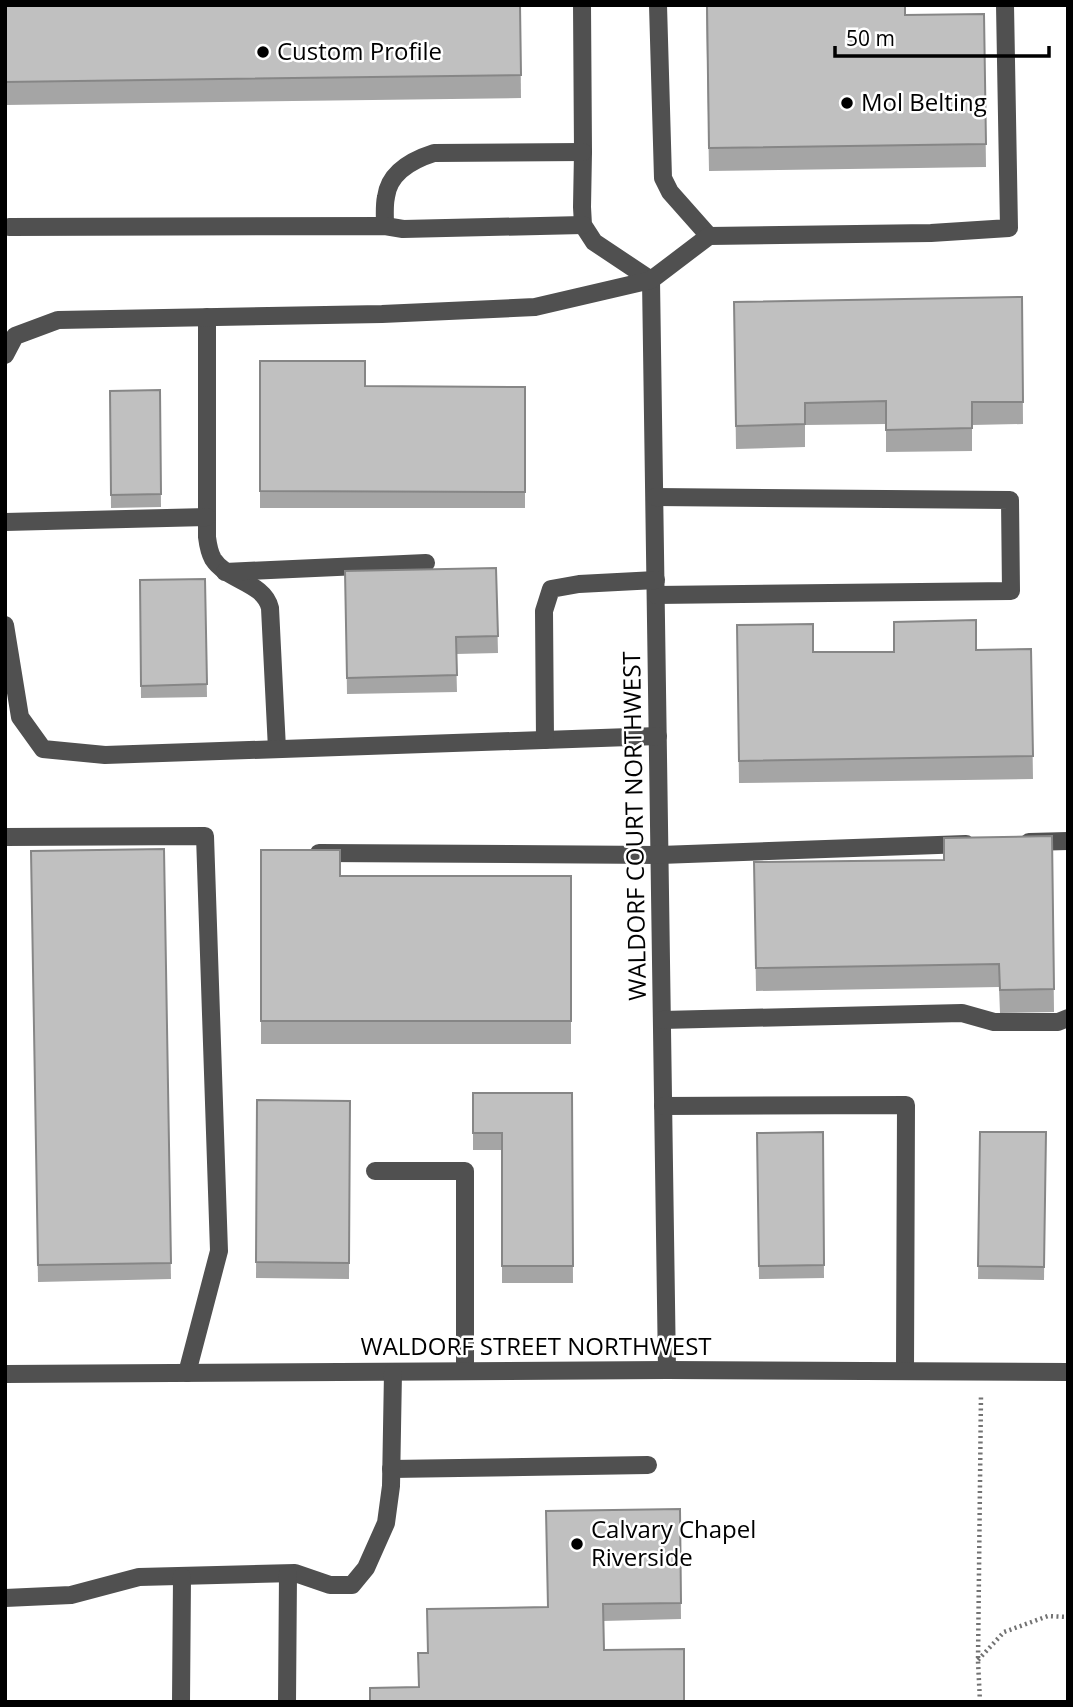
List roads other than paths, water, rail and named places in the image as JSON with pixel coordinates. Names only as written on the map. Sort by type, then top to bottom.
[{"type":"street","points":[[582,5],[583,225],[594,242],[652,280]]},
{"type":"street","points":[[658,5],[663,178],[670,192],[709,236]]},
{"type":"street","points":[[5,355],[15,336],[58,320],[535,307],[652,280],[709,236],[931,233],[1009,228],[1005,5]]},
{"type":"street","points":[[385,226],[385,198],[388,187],[404,167],[415,159],[434,153],[583,152]]},
{"type":"street","points":[[9,227],[385,226],[403,229],[583,225]]},
{"type":"street","name":"WALDORF COURT NORTHWEST","points":[[652,280],[667,1370]]},
{"type":"street","points":[[207,317],[209,552],[225,572],[264,594],[268,600],[277,749]]},
{"type":"street","points":[[545,740],[544,611],[551,589],[579,584],[656,588],[1011,591],[1010,500],[655,497]]},
{"type":"street","points":[[5,522],[207,517]]},
{"type":"street","points":[[225,572],[426,563]]},
{"type":"street","points":[[5,625],[20,718],[43,749],[104,755],[658,736]]},
{"type":"street","points":[[5,837],[205,836],[219,1251],[187,1373]]},
{"type":"street","points":[[1014,842],[1068,841]]},
{"type":"street","points":[[304,853],[660,855],[987,843]]},
{"type":"street","points":[[662,1020],[962,1013],[994,1022],[1058,1022],[1068,1018]]},
{"type":"street","points":[[663,1106],[906,1105],[905,1371]]},
{"type":"street","points":[[375,1171],[465,1171],[465,1371]]},
{"type":"street","name":"WALDORF STREET NORTHWEST","points":[[5,1374],[667,1370],[1068,1372]]},
{"type":"street","points":[[5,1598],[71,1595],[139,1577],[295,1573],[330,1585],[352,1585],[366,1569],[386,1523],[391,1469],[393,1372]]},
{"type":"street","points":[[391,1469],[648,1465]]},
{"type":"street","points":[[287,1702],[288,1574]]},
{"type":"street","points":[[181,1702],[183,1577]]},
{"type":"place","name":"Custom Profile","points":[[263,52]]},
{"type":"place","name":"Mol Belting","points":[[847,103]]},
{"type":"place","name":"Calvary Chapel Riverside","points":[[577,1544]]}]
